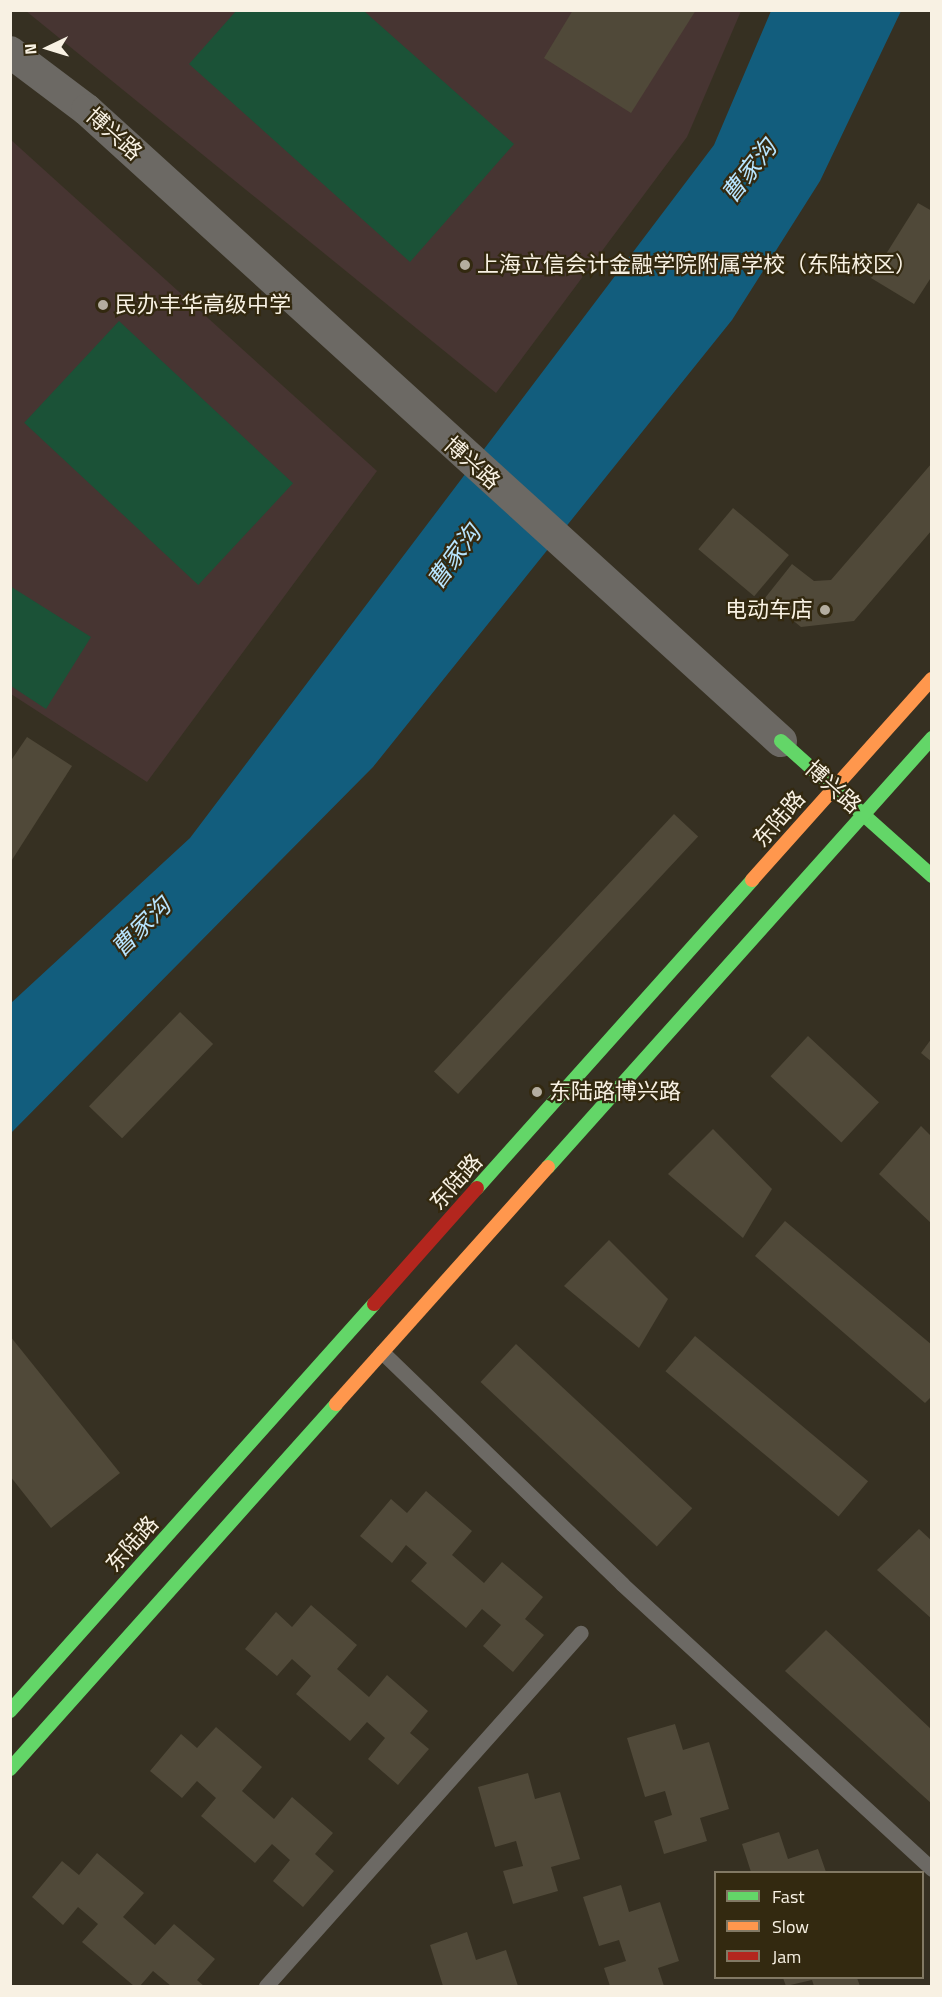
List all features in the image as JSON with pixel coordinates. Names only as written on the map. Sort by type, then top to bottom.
[{"type":"main road","name":"东陆路","points":[[10,1711],[932,679]]},
{"type":"main road","points":[[10,1769],[932,738]]},
{"type":"main road","name":"博兴路","points":[[781,741],[932,876]]},
{"type":"street","name":"博兴路","points":[[10,52],[87,110],[432,428],[781,741]]},
{"type":"lane","points":[[382,1352],[622,1584],[932,1869]]},
{"type":"lane","points":[[266,1986],[581,1633]]},
{"type":"shaded area","name":"上海立信会计金融学院附属学校（东陆校区）","points":[[26,11],[741,11],[687,137],[496,393]]},
{"type":"shaded area","name":"民办丰华高级中学","points":[[10,139],[377,471],[147,782],[11,694]]},
{"type":"green space","points":[[236,11],[364,11],[514,144],[410,262],[189,64]]},
{"type":"green space","points":[[119,321],[293,483],[198,585],[24,423]]},
{"type":"green space","points":[[10,586],[91,637],[46,709],[11,686]]},
{"type":"water","name":"曹家沟","points":[[771,11],[901,11],[820,181],[732,320],[373,767],[11,1133],[11,1003],[190,838],[714,145]]},
{"type":"building","points":[[573,10],[696,10],[631,113],[544,58]]},
{"type":"building","points":[[918,203],[932,211],[932,276],[914,304],[871,278]]},
{"type":"building","points":[[932,463],[932,530],[854,621],[801,627],[765,598],[792,564],[814,581],[831,580]]},
{"type":"building","points":[[733,508],[789,555],[754,596],[698,549]]},
{"type":"building","points":[[27,737],[72,766],[10,863],[10,762]]},
{"type":"building","points":[[674,814],[698,837],[458,1094],[434,1071]]},
{"type":"building","points":[[180,1012],[213,1044],[122,1138],[89,1106]]},
{"type":"building","points":[[808,1036],[879,1102],[841,1142],[770,1076]]},
{"type":"building","points":[[932,1038],[932,1062],[921,1053]]},
{"type":"building","points":[[921,1126],[932,1137],[932,1224],[879,1174]]},
{"type":"building","points":[[713,1129],[772,1189],[743,1238],[668,1174]]},
{"type":"building","points":[[785,1221],[932,1345],[932,1396],[925,1403],[755,1256]]},
{"type":"building","points":[[609,1240],[668,1299],[639,1348],[564,1286]]},
{"type":"building","points":[[10,1336],[120,1473],[51,1528],[10,1476]]},
{"type":"building","points":[[695,1336],[868,1481],[839,1517],[665,1371]]},
{"type":"building","points":[[516,1344],[692,1508],[657,1546],[481,1382]]},
{"type":"building","points":[[426,1491],[472,1531],[452,1555],[484,1583],[502,1562],[543,1597],[525,1619],[544,1635],[513,1672],[483,1646],[501,1625],[482,1609],[466,1628],[411,1581],[427,1563],[406,1545],[392,1563],[360,1536],[391,1499],[407,1513]]},
{"type":"building","points":[[919,1529],[932,1541],[932,1619],[877,1570]]},
{"type":"building","points":[[311,1605],[357,1645],[337,1669],[369,1697],[387,1675],[428,1711],[410,1733],[429,1749],[398,1785],[368,1759],[385,1738],[367,1722],[350,1741],[296,1694],[311,1676],[292,1659],[277,1676],[245,1649],[276,1612],[292,1627]]},
{"type":"building","points":[[826,1630],[932,1730],[932,1804],[785,1671]]},
{"type":"building","points":[[675,1724],[683,1750],[709,1742],[729,1809],[700,1818],[707,1841],[664,1854],[654,1821],[672,1815],[665,1791],[645,1797],[627,1738]]},
{"type":"building","points":[[216,1727],[262,1767],[242,1791],[274,1819],[292,1797],[333,1833],[315,1854],[334,1871],[303,1907],[273,1881],[290,1860],[272,1844],[255,1863],[201,1816],[216,1798],[197,1781],[182,1798],[150,1771],[181,1734],[197,1748]]},
{"type":"building","points":[[528,1773],[535,1799],[560,1792],[580,1859],[551,1867],[558,1891],[513,1904],[503,1871],[523,1866],[516,1841],[495,1847],[478,1787]]},
{"type":"building","points":[[779,1832],[788,1859],[818,1849],[826,1871],[751,1871],[742,1844]]},
{"type":"building","points":[[97,1853],[144,1893],[123,1917],[155,1945],[174,1924],[215,1959],[197,1980],[204,1986],[171,1986],[153,1971],[140,1986],[134,1986],[82,1942],[98,1924],[78,1907],[63,1925],[32,1897],[62,1861],[79,1875]]},
{"type":"building","points":[[621,1885],[629,1912],[660,1902],[679,1961],[658,1968],[664,1986],[610,1986],[604,1968],[626,1961],[619,1940],[599,1946],[583,1897]]},
{"type":"building","points":[[467,1932],[476,1960],[506,1950],[518,1986],[443,1986],[430,1945]]},
{"type":"building","points":[[783,1979],[857,1979],[860,1986],[814,1986],[812,1980],[786,1986]]},
{"type":"traffic: fast","points":[[548,1167],[932,738]]},
{"type":"traffic: fast","points":[[781,741],[932,876]]},
{"type":"traffic: fast","points":[[477,1188],[752,880]]},
{"type":"traffic: fast","points":[[10,1711],[374,1304]]},
{"type":"traffic: fast","points":[[10,1769],[336,1404]]},
{"type":"traffic: slow","points":[[752,880],[932,679]]},
{"type":"traffic: slow","points":[[336,1404],[548,1167]]},
{"type":"traffic: jam","points":[[374,1304],[477,1188]]},
{"type":"place","name":"上海立信会计金融学院附属学校（东陆校区）","points":[[465,265]]},
{"type":"place","name":"民办丰华高级中学","points":[[103,305]]},
{"type":"place","name":"电动车店","points":[[825,610]]},
{"type":"place","name":"东陆路博兴路","points":[[537,1092]]}]
